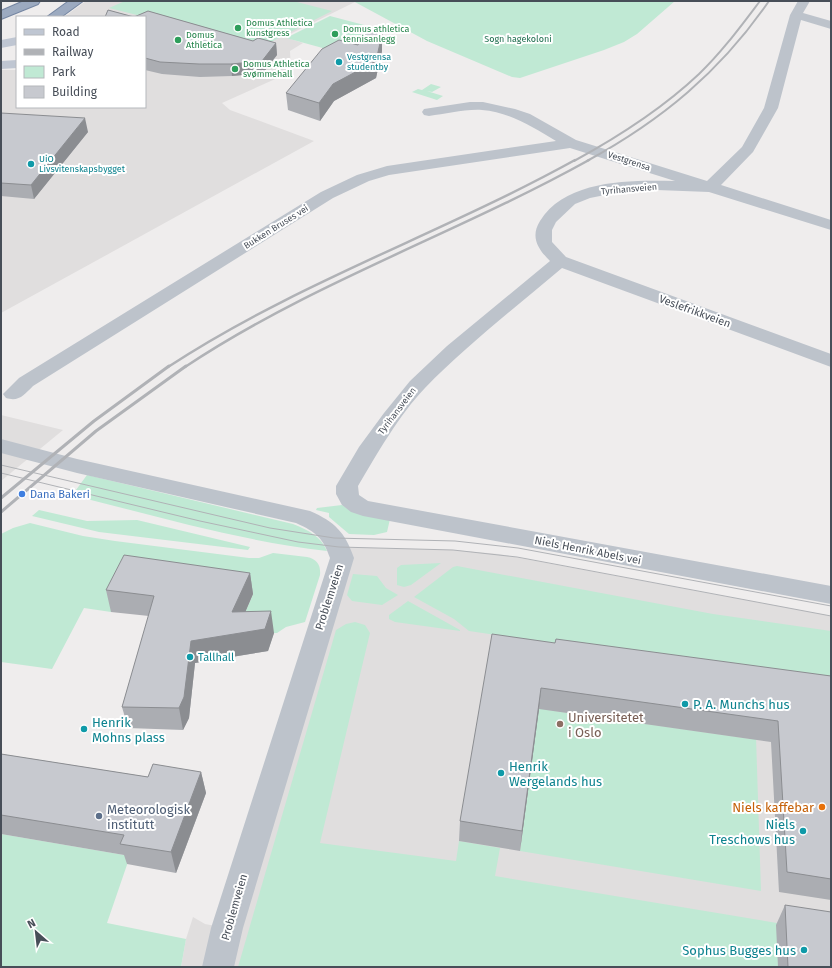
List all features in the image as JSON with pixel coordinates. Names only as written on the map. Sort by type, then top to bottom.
[{"type":"highway","points":[[1,5],[11,1]]},
{"type":"highway","points":[[1,14],[34,1]]},
{"type":"highway","points":[[54,16],[77,1]]},
{"type":"main road","points":[[1,44],[16,42]]},
{"type":"main road","points":[[1,65],[16,64]]},
{"type":"street","points":[[710,186],[748,149],[771,108],[796,15],[804,1]]},
{"type":"street","points":[[796,15],[831,25]]},
{"type":"street","name":"Vestgrensa","points":[[429,112],[457,107],[483,106],[510,112],[525,118],[571,143],[831,225]]},
{"type":"street","name":"Bukken Bruses vei","points":[[13,394],[26,382],[327,195],[363,178],[414,166],[571,143]]},
{"type":"street","name":"Tyrihansveien","points":[[348,498],[346,492],[347,486],[367,452],[417,385],[454,350],[560,261],[544,244],[544,232],[548,220],[557,210],[568,201],[586,194],[610,189],[670,185],[710,186]]},
{"type":"street","name":"Veslefrikkveien","points":[[560,261],[831,361]]},
{"type":"street","name":"Problemveien","points":[[1,446],[77,466],[302,517],[322,526],[334,538],[338,547],[342,558],[234,906],[218,967]]},
{"type":"street","name":"Niels Henrik Abels vei","points":[[348,498],[363,508],[831,595]]},
{"type":"shaded area","points":[[86,1],[355,2],[284,37],[303,43],[290,51],[291,72],[222,103],[230,110],[314,141],[1,313],[1,70],[16,70],[16,108],[146,108],[146,16],[65,16]]},
{"type":"shaded area","points":[[1,415],[63,430],[1,481]]},
{"type":"shaded area","name":"Universitetet i Oslo","points":[[339,547],[453,550],[499,554],[831,616],[831,967],[181,967],[186,939],[193,917],[205,924],[226,928]]},
{"type":"green space","name":"Domus Athletica kunstgress","points":[[125,1],[293,1],[332,11],[255,50],[146,17],[146,16],[109,8]]},
{"type":"green space","name":"Sogn hagekoloni","points":[[353,1],[675,1],[637,34],[624,42],[520,78],[512,77],[427,41]]},
{"type":"green space","name":"Domus athletica tennisanlegg","points":[[330,16],[383,30],[341,53],[286,38]]},
{"type":"green space","points":[[431,84],[441,87],[432,92],[427,91],[443,96],[437,100],[412,92],[418,89],[422,90]]},
{"type":"green space","points":[[87,475],[293,524],[318,537],[327,551],[237,536],[87,499],[73,494]]},
{"type":"green space","points":[[342,505],[348,509],[390,519],[387,532],[374,535],[349,534],[329,517],[329,513],[316,510],[317,508]]},
{"type":"green space","points":[[39,510],[87,521],[137,520],[250,547],[248,550],[99,532],[32,516]]},
{"type":"green space","points":[[30,523],[83,536],[249,558],[259,558],[273,553],[307,557],[318,563],[320,575],[305,622],[286,627],[277,633],[236,634],[253,594],[129,576],[111,612],[84,608],[52,669],[1,662],[1,534],[13,528]]},
{"type":"green space","points":[[441,563],[411,585],[404,587],[397,585],[397,568],[401,565]]},
{"type":"green space","points":[[457,566],[713,614],[831,631],[831,702],[491,655],[496,635],[469,631],[454,619],[414,597],[453,567]]},
{"type":"green space","points":[[353,574],[377,576],[386,588],[398,595],[382,605],[352,601],[347,595]]},
{"type":"green space","points":[[408,601],[460,631],[395,622],[389,619],[389,615]]},
{"type":"green space","points":[[355,622],[365,625],[370,633],[320,843],[456,861],[459,841],[500,848],[495,876],[777,923],[779,967],[238,967],[336,630],[346,624]]},
{"type":"green space","points":[[539,705],[548,710],[751,739],[756,737],[761,891],[520,851]]},
{"type":"green space","points":[[1,834],[130,856],[107,923],[186,939],[181,967],[1,967]]},
{"type":"building","points":[[108,10],[130,16],[105,16]]},
{"type":"building","name":"Domus Athletica","points":[[148,11],[253,41],[258,38],[276,43],[262,61],[231,64],[160,62],[146,58],[146,16],[136,16]]},
{"type":"building","points":[[362,29],[382,34],[376,61],[333,84],[319,103],[286,93],[322,49],[339,40],[358,45]]},
{"type":"building","name":"UiO Livsvitenskapsbygget","points":[[1,113],[85,118],[31,185],[1,183]]},
{"type":"building","name":"Tallhall","points":[[124,555],[250,573],[232,612],[271,611],[265,629],[191,641],[184,697],[179,708],[122,707],[154,596],[106,590]]},
{"type":"building","points":[[492,634],[555,643],[556,639],[831,676],[831,879],[787,872],[778,721],[541,688],[522,831],[460,821]]},
{"type":"building","name":"Meteorologisk institutt","points":[[1,754],[148,777],[153,764],[201,772],[171,852],[120,844],[124,835],[1,815]]},
{"type":"building","name":"Sophus Bugges hus","points":[[785,905],[831,912],[831,967],[788,967]]},
{"type":"tram line","points":[[1,465],[270,528],[334,538],[455,541],[518,548],[831,606]]},
{"type":"tram line","points":[[1,473],[200,521],[298,542],[339,547],[453,550],[517,557],[831,616]]},
{"type":"railway","points":[[574,161],[639,122],[685,87],[716,57],[760,1]]},
{"type":"railway","points":[[587,161],[640,129],[688,92],[710,72],[730,50],[750,27],[769,1]]},
{"type":"railway","points":[[168,367],[217,337],[318,284],[473,212],[575,160]]},
{"type":"railway","points":[[185,367],[233,337],[333,284],[539,187],[589,160]]},
{"type":"railway","points":[[1,498],[94,421],[169,366]]},
{"type":"railway","points":[[1,512],[96,431],[186,366]]},
{"type":"place","name":"Domus Athletica kunstgress","points":[[238,28]]},
{"type":"place","name":"Domus athletica tennisanlegg","points":[[335,34]]},
{"type":"place","name":"Domus Athletica","points":[[178,40]]},
{"type":"place","name":"Vestgrensa studentby","points":[[339,62]]},
{"type":"place","name":"Domus Athletica svømmehall","points":[[235,69]]},
{"type":"place","name":"UiO Livsvitenskapsbygget","points":[[31,164]]},
{"type":"place","name":"Dana Bakeri","points":[[22,494]]},
{"type":"place","name":"Tallhall","points":[[190,657]]},
{"type":"place","name":"P. A. Munchs hus","points":[[685,704]]},
{"type":"place","name":"Universitetet i Oslo","points":[[560,724]]},
{"type":"place","name":"Henrik Mohns plass","points":[[84,729]]},
{"type":"place","name":"Henrik Wergelands hus","points":[[501,773]]},
{"type":"place","name":"Niels kaffebar","points":[[822,807]]},
{"type":"place","name":"Meteorologisk institutt","points":[[99,816]]},
{"type":"place","name":"Niels Treschows hus","points":[[803,831]]},
{"type":"place","name":"Sophus Bugges hus","points":[[804,950]]}]
